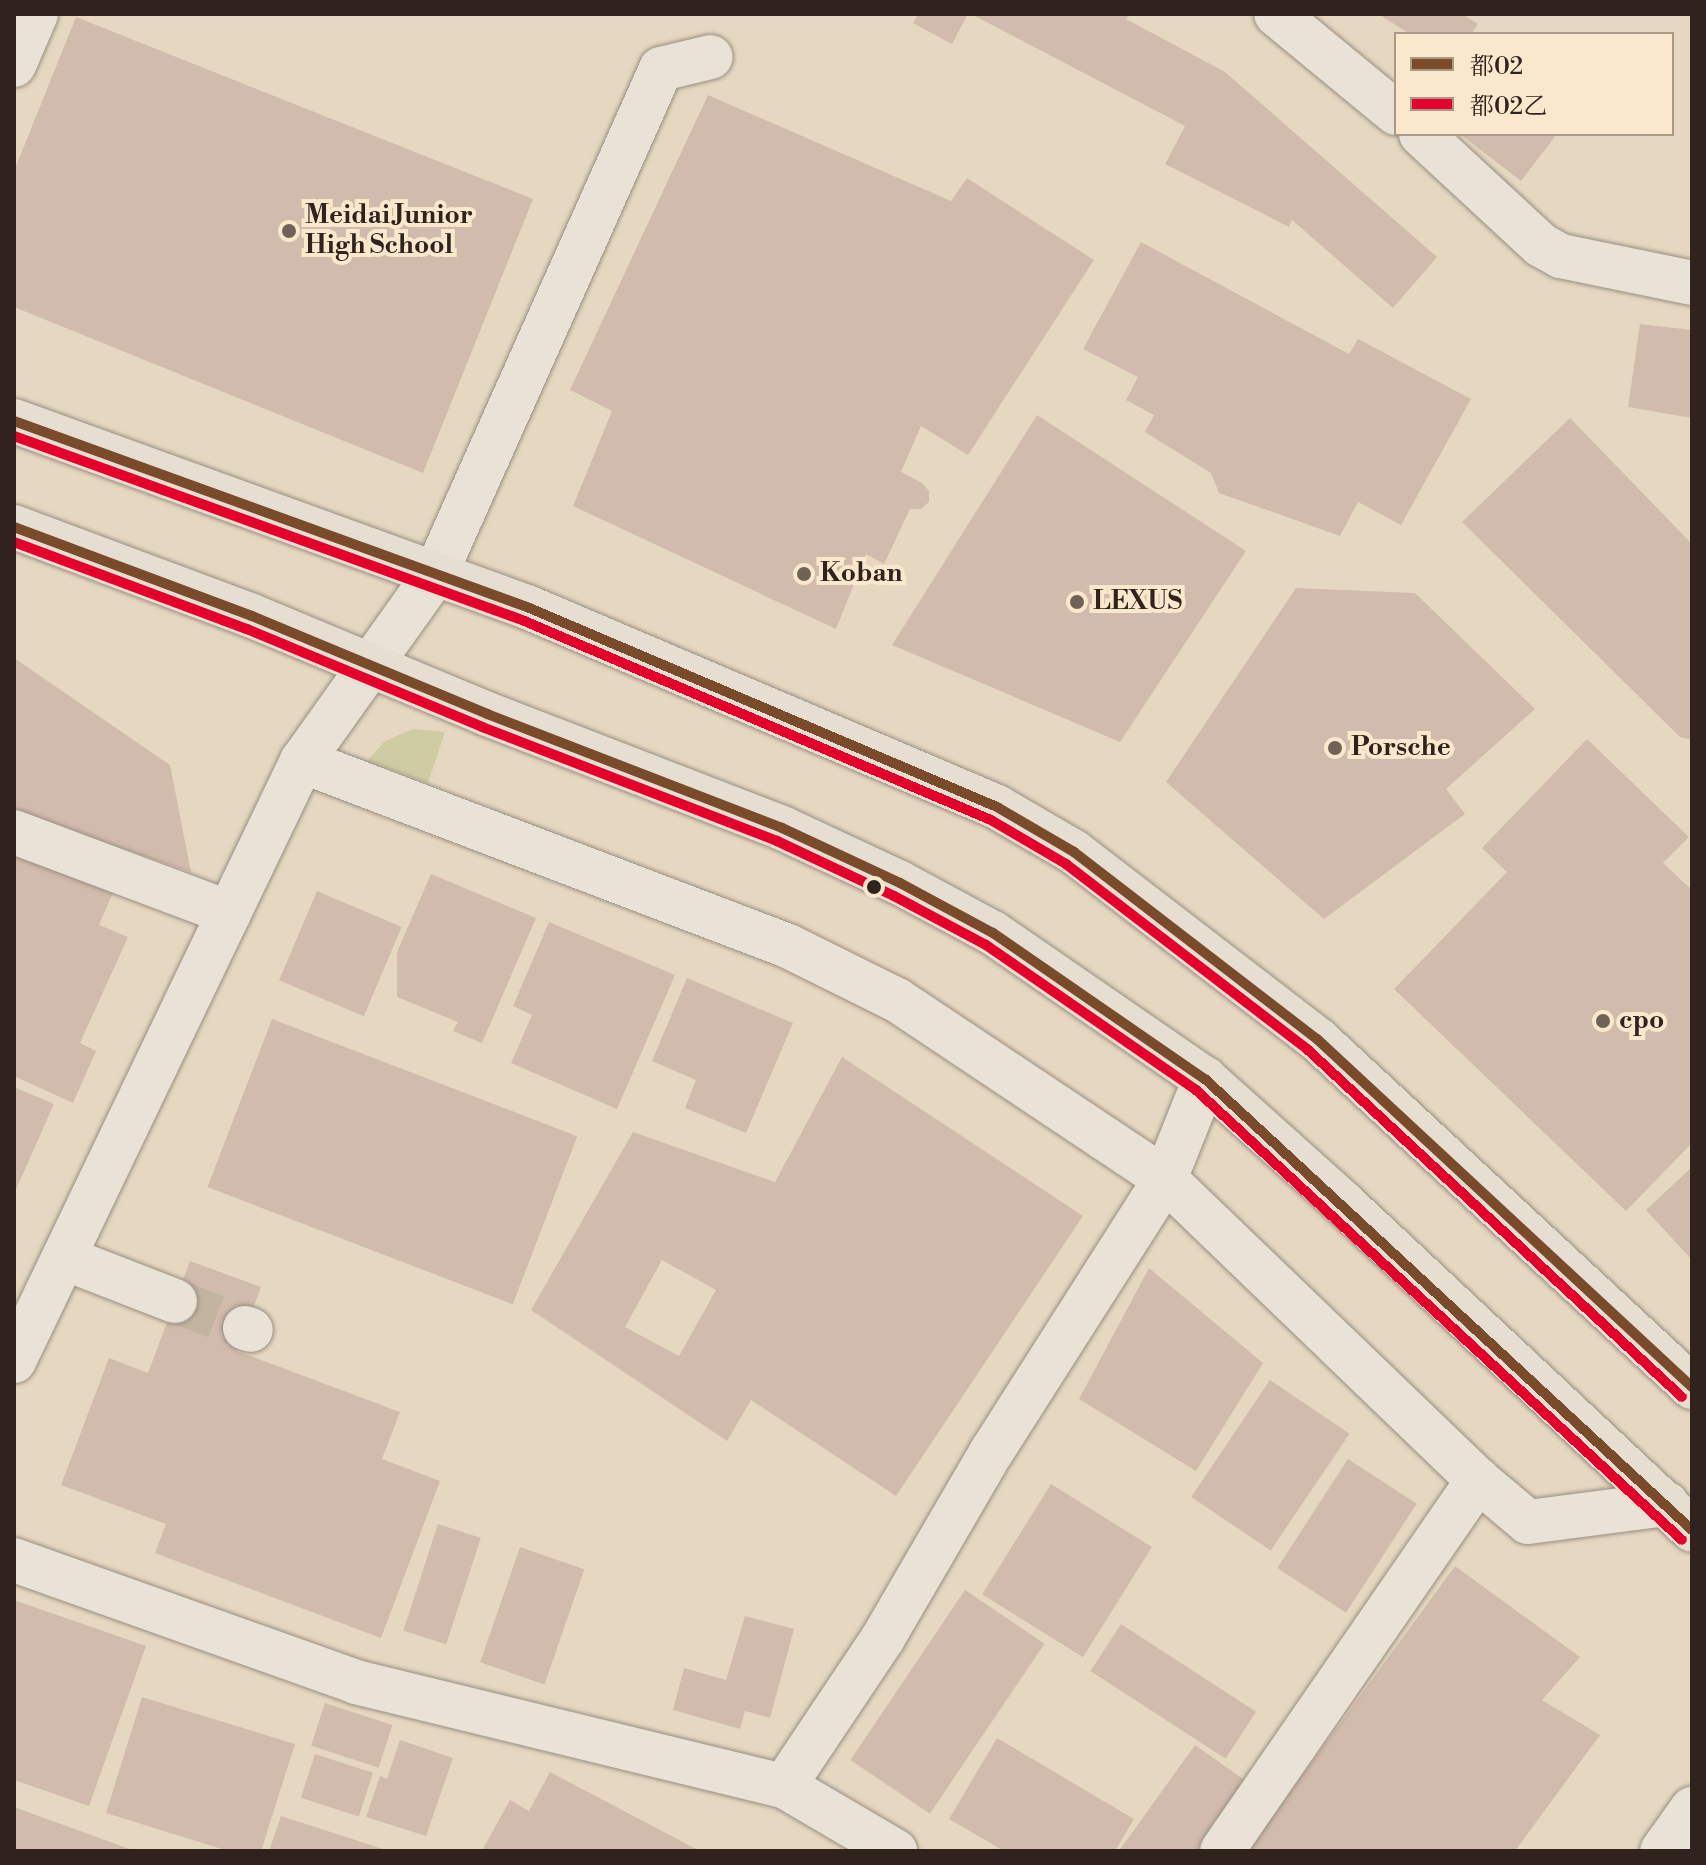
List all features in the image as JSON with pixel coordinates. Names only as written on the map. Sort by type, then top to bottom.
[{"type":"highway","points":[[14,421],[527,607],[997,807],[1074,852],[1317,1039],[1692,1387]]},
{"type":"highway","points":[[14,527],[782,828],[900,883],[993,933],[1205,1079],[1680,1517]]},
{"type":"street","points":[[14,65],[36,14]]},
{"type":"street","points":[[1276,14],[1394,111]]},
{"type":"street","points":[[14,1361],[302,761],[436,573],[661,69],[711,57]]},
{"type":"street","points":[[1423,136],[1541,245],[1561,256],[1692,283]]},
{"type":"street","points":[[302,761],[788,946],[897,1000],[1165,1179],[1478,1480],[1528,1522],[1680,1517]]},
{"type":"street","points":[[14,832],[229,913]]},
{"type":"street","points":[[784,1786],[883,1638],[992,1451],[1165,1179],[1205,1079]]},
{"type":"street","points":[[64,1258],[175,1301]]},
{"type":"street","points":[[1222,1851],[1478,1480]]},
{"type":"street","points":[[14,1560],[356,1682],[784,1786],[895,1851]]},
{"type":"street","points":[[1662,1851],[1692,1809]]},
{"type":"shaded area","points":[[413,729],[445,732],[428,783],[367,761],[385,741]]},
{"type":"building","points":[[918,14],[968,14],[952,44],[913,23]]},
{"type":"building","points":[[971,14],[1130,14],[1126,19],[1225,72],[1437,257],[1393,308],[1292,220],[1289,227],[1165,164],[1185,126]]},
{"type":"building","points":[[1378,14],[1462,14],[1478,24],[1472,32],[1407,32]]},
{"type":"building","name":"Meidai Junior High School","points":[[76,17],[533,199],[423,473],[14,307],[14,171]]},
{"type":"building","points":[[708,95],[951,201],[967,178],[1094,260],[968,455],[921,426],[901,472],[922,483],[929,491],[929,502],[921,509],[910,509],[884,564],[866,554],[836,629],[573,506],[612,411],[570,390]]},
{"type":"building","points":[[1463,136],[1555,136],[1521,181]]},
{"type":"building","points":[[1141,242],[1349,354],[1358,339],[1471,399],[1401,525],[1358,502],[1340,536],[1219,493],[1211,473],[1145,432],[1154,415],[1126,400],[1138,377],[1083,349]]},
{"type":"building","points":[[1640,324],[1692,330],[1692,418],[1628,407]]},
{"type":"building","points":[[1037,415],[1246,551],[1120,742],[892,645]]},
{"type":"building","points":[[1570,418],[1692,544],[1692,740],[1680,737],[1462,522]]},
{"type":"building","points":[[1296,588],[1415,593],[1535,709],[1446,789],[1465,814],[1324,919],[1166,782]]},
{"type":"building","points":[[14,658],[170,765],[191,872],[14,812]]},
{"type":"building","points":[[1587,739],[1689,837],[1663,863],[1692,890],[1692,1143],[1626,1211],[1394,989],[1507,872],[1482,848]]},
{"type":"building","points":[[14,843],[115,888],[99,925],[128,937],[80,1043],[96,1051],[73,1103],[14,1076]]},
{"type":"building","points":[[431,874],[536,918],[482,1043],[453,1031],[458,1022],[397,997],[397,952]]},
{"type":"building","points":[[317,891],[402,927],[364,1016],[279,980]]},
{"type":"building","points":[[549,922],[675,975],[617,1109],[511,1063],[532,1015],[513,1006]]},
{"type":"building","points":[[687,978],[793,1023],[746,1133],[685,1108],[696,1080],[652,1061]]},
{"type":"building","points":[[272,1019],[577,1136],[513,1304],[207,1187]]},
{"type":"building","points":[[842,1057],[1083,1216],[896,1496],[751,1400],[727,1441],[531,1310],[633,1132],[775,1182]],"holes":[[[662,1260],[716,1290],[679,1356],[625,1327]]]},
{"type":"building","points":[[14,1087],[54,1104],[14,1194]]},
{"type":"building","points":[[1692,1167],[1692,1260],[1646,1210]]},
{"type":"building","points":[[190,1261],[261,1287],[237,1351],[400,1412],[382,1459],[440,1481],[381,1638],[155,1553],[166,1524],[61,1485],[109,1358],[148,1373]]},
{"type":"building","points":[[1149,1268],[1263,1363],[1196,1471],[1079,1399]]},
{"type":"building","points":[[1270,1380],[1350,1434],[1271,1551],[1191,1497]]},
{"type":"building","points":[[1348,1459],[1417,1504],[1346,1613],[1277,1568]]},
{"type":"building","points":[[1051,1484],[1152,1547],[1083,1657],[982,1594]]},
{"type":"building","points":[[438,1524],[481,1538],[446,1644],[403,1631]]},
{"type":"building","points":[[520,1547],[584,1569],[545,1684],[480,1662]]},
{"type":"building","points":[[1455,1566],[1580,1657],[1542,1700],[1600,1735],[1515,1851],[1247,1851]]},
{"type":"building","points":[[965,1590],[1045,1644],[930,1814],[850,1760]]},
{"type":"building","points":[[14,1600],[146,1646],[89,1806],[14,1780]]},
{"type":"building","points":[[745,1616],[794,1629],[770,1718],[745,1711],[740,1729],[673,1710],[684,1668],[726,1680]]},
{"type":"building","points":[[1121,1624],[1256,1712],[1226,1759],[1091,1671]]},
{"type":"building","points":[[142,1697],[295,1744],[261,1851],[228,1851],[106,1813]]},
{"type":"building","points":[[325,1703],[393,1725],[379,1768],[311,1746]]},
{"type":"building","points":[[997,1738],[1134,1819],[1115,1851],[1004,1851],[949,1819]]},
{"type":"building","points":[[400,1740],[453,1758],[426,1836],[366,1817],[380,1776],[387,1779]]},
{"type":"building","points":[[1195,1745],[1246,1781],[1196,1851],[1119,1851]]},
{"type":"building","points":[[315,1754],[373,1773],[359,1817],[301,1798]]},
{"type":"building","points":[[550,1772],[700,1851],[483,1849],[510,1800],[529,1811]]},
{"type":"building","points":[[14,1807],[135,1851],[14,1851]]},
{"type":"building","points":[[281,1816],[386,1850],[386,1851],[269,1851]]},
{"type":"tunnel","points":[[175,1301],[245,1328]]},
{"type":"transit line","name":"都02","points":[[14,421],[527,607],[997,807],[1074,852],[1317,1039],[1692,1387]]},
{"type":"transit line","name":"都02乙","points":[[14,436],[522,620],[991,820],[1066,864],[1308,1050],[1682,1397]]},
{"type":"transit line","name":"都02","points":[[14,527],[252,616],[487,714],[782,828],[900,883],[993,933],[1205,1079],[1692,1530]]},
{"type":"transit line","name":"都02乙","points":[[14,542],[247,629],[482,727],[777,841],[894,896],[986,945],[1196,1090],[1682,1540]]},
{"type":"place","name":"Meidai Junior High School","points":[[289,231]]},
{"type":"place","name":"Koban","points":[[804,574]]},
{"type":"place","name":"LEXUS","points":[[1077,602]]},
{"type":"place","name":"Porsche","points":[[1335,748]]},
{"type":"place","name":"cpo","points":[[1603,1021]]}]
